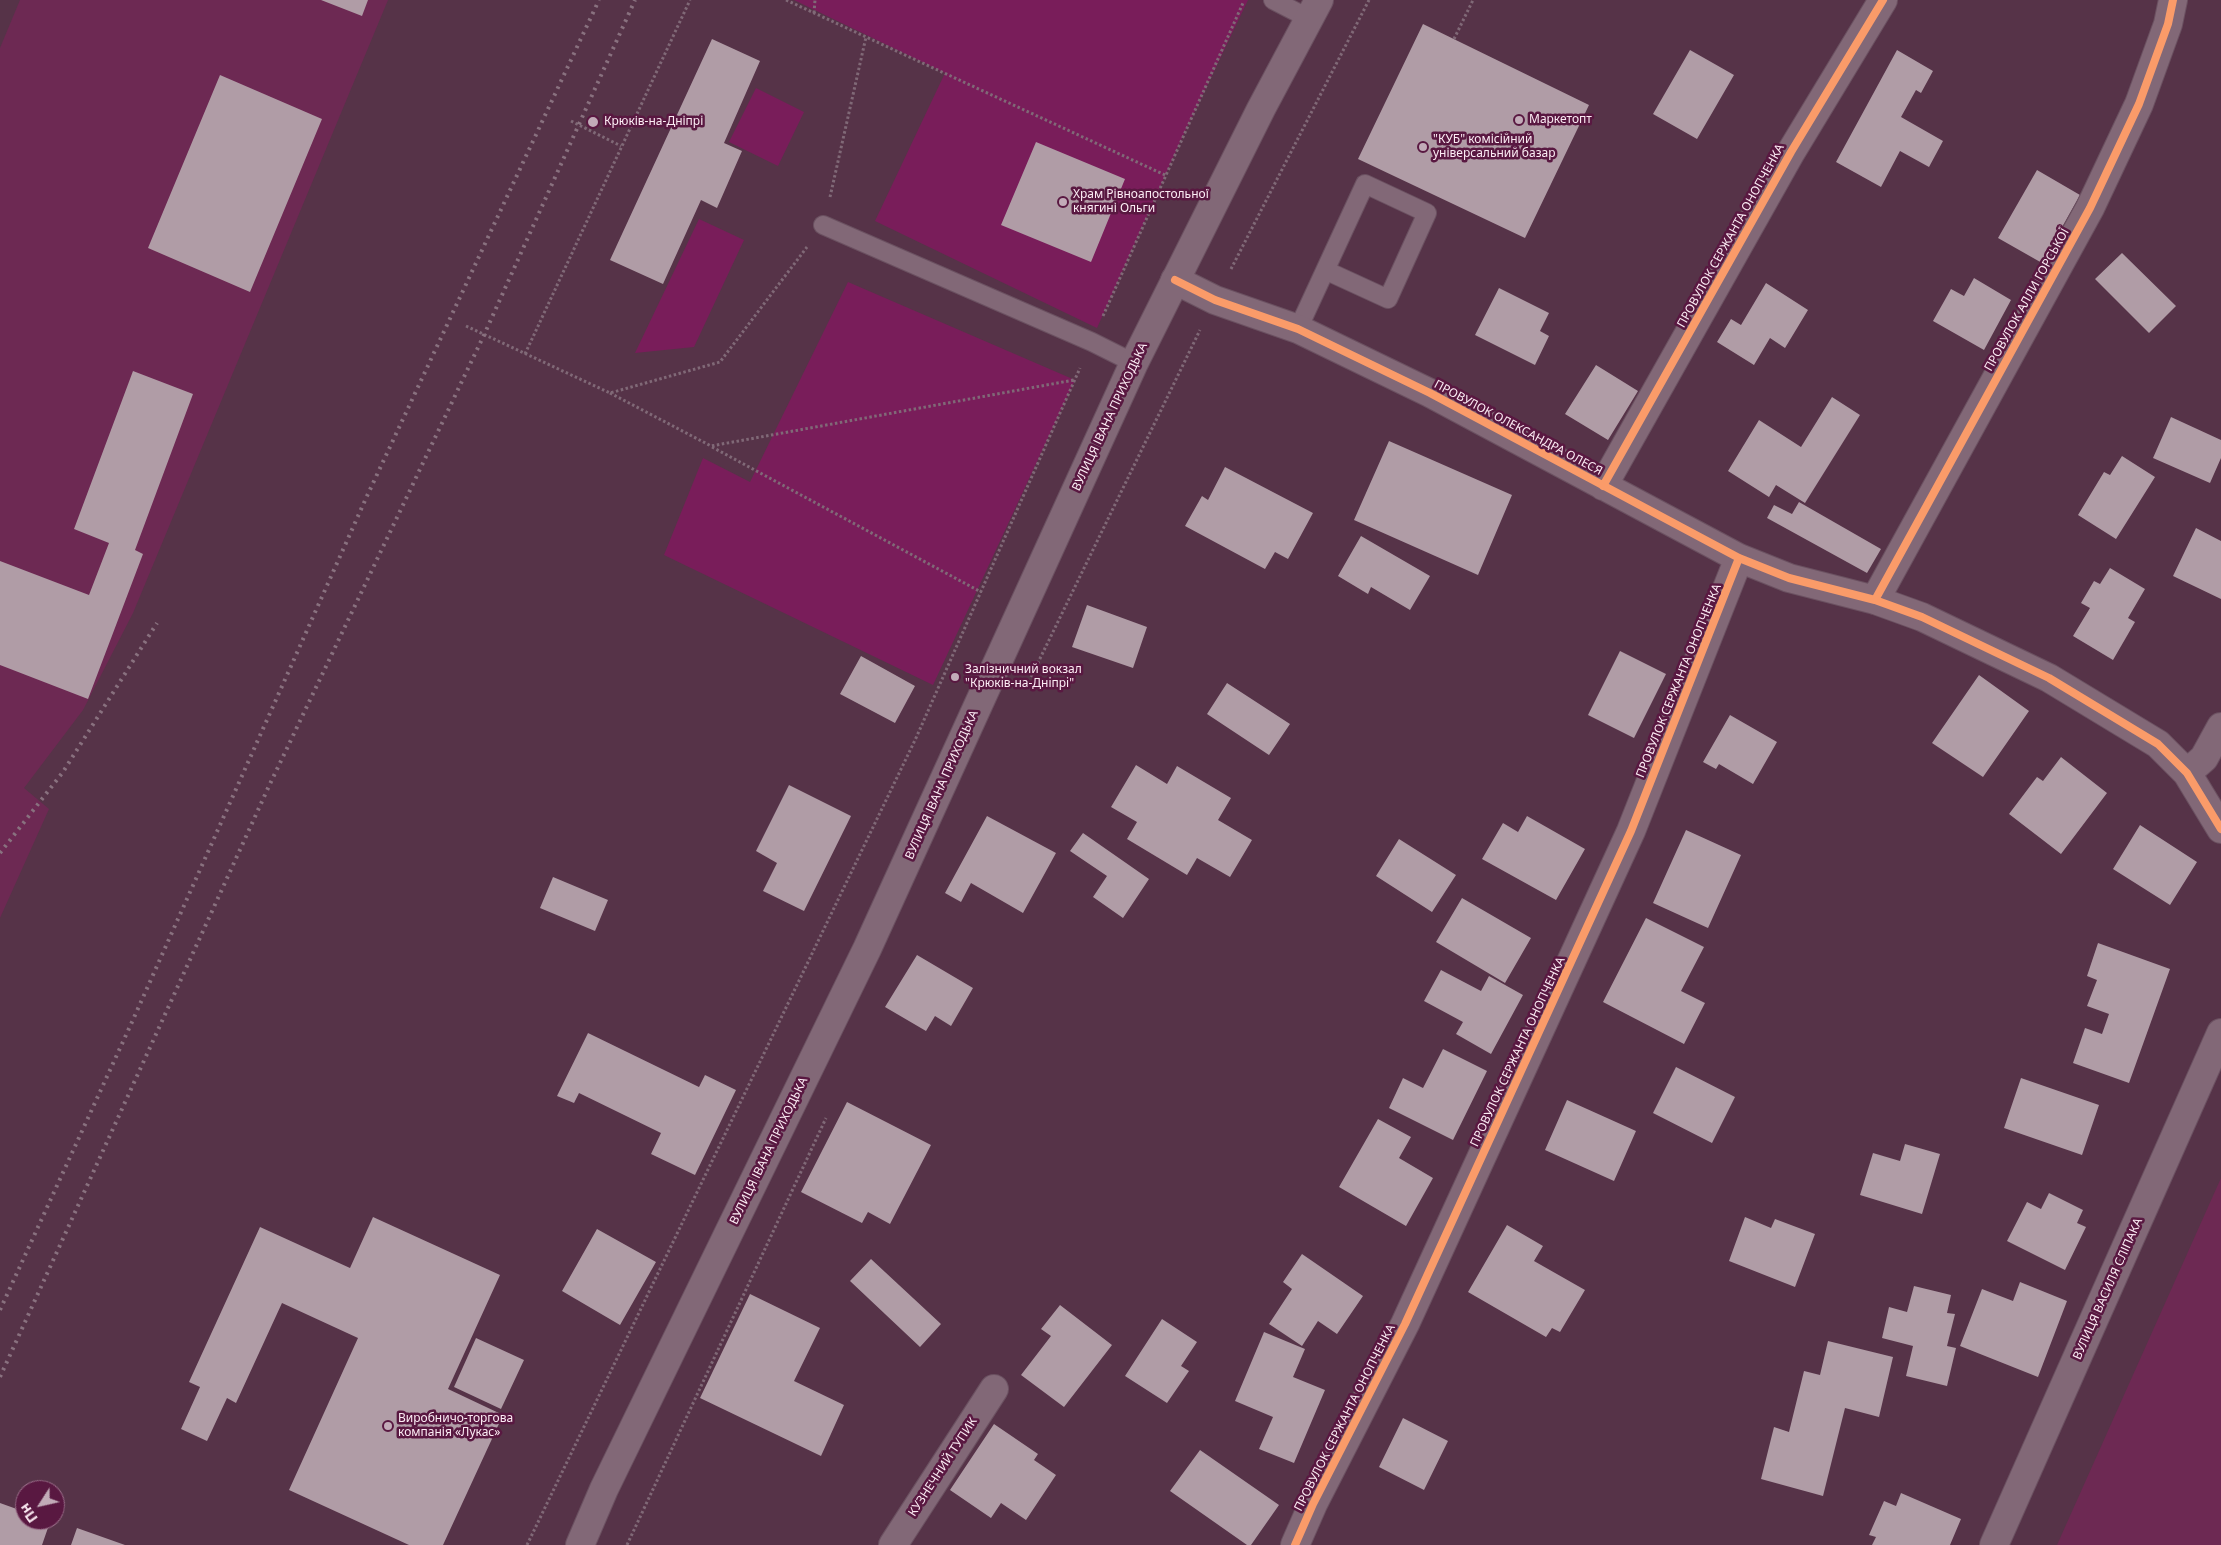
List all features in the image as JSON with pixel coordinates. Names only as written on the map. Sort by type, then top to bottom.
[{"type":"street","name":"ПРОВУЛОК СЕРЖАНТА ОНОПЧЕНКА","points":[[1602,486],[1791,152],[1883,0]]},
{"type":"street","name":"ПРОВУЛОК АЛЛИ ГОРСЬКОЇ","points":[[1875,600],[2090,208],[2139,104],[2168,24],[2173,0]]},
{"type":"street","name":"ВУЛИЦЯ ІВАНА ПРИХОДЬКА","points":[[580,1545],[613,1472],[867,949],[1134,363],[1261,109],[1315,10]]},
{"type":"street","name":"ПРОВУЛОК ОЛЕКСАНДРА ОЛЕСЯ","points":[[1175,280],[1215,300],[1298,329],[1438,398],[1740,558],[1789,578],[1875,600],[1922,617],[2049,678],[2158,744],[2187,773],[2221,829]]},
{"type":"street","name":"ПРОВУЛОК СЕРЖАНТА ОНОПЧЕНКА","points":[[1295,1545],[1406,1324],[1631,831],[1740,558]]},
{"type":"street","points":[[2187,773],[2204,758],[2221,727]]},
{"type":"street","name":"ВУЛИЦЯ ВАСИЛЯ СЛІПАКА","points":[[1994,1545],[2221,1033]]},
{"type":"street","name":"КУЗНЕЧНИЙ ТУПИК","points":[[893,1545],[994,1389]]},
{"type":"lane","points":[[1273,0],[1315,10]]},
{"type":"lane","points":[[1298,329],[1327,271],[1365,184],[1427,213],[1388,299],[1327,271]]},
{"type":"lane","points":[[823,225],[1092,342],[1134,363]]},
{"type":"path","points":[[525,354],[690,0]]},
{"type":"path","points":[[786,0],[1165,175]]},
{"type":"path","points":[[814,13],[815,0]]},
{"type":"path","points":[[527,1545],[912,747],[1165,175],[1245,0]]},
{"type":"path","points":[[1029,681],[1215,300],[1369,0]]},
{"type":"path","points":[[1454,40],[1473,0]]},
{"type":"path","points":[[610,392],[720,362],[823,225],[866,36]]},
{"type":"path","points":[[572,121],[621,146]]},
{"type":"path","points":[[466,326],[610,392],[981,592]]},
{"type":"path","points":[[711,446],[1075,380]]},
{"type":"path","points":[[627,1545],[828,1113]]},
{"type":"shaded area","points":[[20,0],[388,0],[133,613],[83,710],[24,788],[49,809],[0,918],[0,48]]},
{"type":"shaded area","points":[[794,0],[1248,0],[1181,140],[1097,328],[875,221],[945,73]]},
{"type":"shaded area","points":[[756,88],[804,112],[778,166],[729,142]]},
{"type":"shaded area","points":[[699,219],[744,240],[694,347],[635,353]]},
{"type":"shaded area","points":[[848,282],[1075,380],[933,685],[664,555],[703,458],[750,482]]},
{"type":"shaded area","points":[[2221,1178],[2221,1545],[2057,1545]]},
{"type":"building","points":[[321,0],[368,0],[362,16]]},
{"type":"building","name":"Маркетопт","points":[[1423,24],[1589,105],[1525,238],[1358,159]]},
{"type":"building","name":"Крюків-на-Дніпрі","points":[[712,39],[760,61],[724,143],[742,151],[717,208],[701,200],[663,284],[610,260]]},
{"type":"building","points":[[1690,50],[1734,75],[1697,139],[1653,114]]},
{"type":"building","points":[[1897,50],[1933,71],[1921,93],[1916,90],[1901,117],[1943,141],[1929,167],[1900,151],[1881,187],[1836,162]]},
{"type":"building","points":[[220,75],[322,119],[250,292],[148,248]]},
{"type":"building","name":"Храм Рівноапостольної княгині Ольги","points":[[1036,142],[1125,179],[1091,262],[1001,225]]},
{"type":"building","points":[[2037,170],[2080,195],[2042,263],[1998,238]]},
{"type":"building","points":[[2122,253],[2176,306],[2149,333],[2095,279]]},
{"type":"building","points":[[1974,278],[2011,300],[1984,350],[1933,321],[1951,289],[1964,296]]},
{"type":"building","points":[[1766,283],[1808,310],[1785,348],[1770,338],[1754,365],[1717,342],[1731,319],[1741,325]]},
{"type":"building","points":[[1499,288],[1549,313],[1540,331],[1549,336],[1535,365],[1475,335]]},
{"type":"building","points":[[1596,365],[1638,391],[1608,440],[1565,414]]},
{"type":"building","points":[[133,371],[193,394],[135,550],[143,554],[88,699],[0,665],[0,561],[89,595],[109,543],[74,529]]},
{"type":"building","points":[[1832,397],[1860,415],[1805,503],[1776,485],[1769,497],[1728,471],[1759,420],[1801,447]]},
{"type":"building","points":[[2171,417],[2221,440],[2221,458],[2210,483],[2153,458]]},
{"type":"building","points":[[1389,441],[1512,495],[1478,575],[1354,520]]},
{"type":"building","points":[[2122,456],[2155,477],[2116,539],[2078,515],[2104,472],[2110,475]]},
{"type":"building","points":[[1225,467],[1313,513],[1288,559],[1275,552],[1265,569],[1185,526],[1202,496],[1208,500]]},
{"type":"building","points":[[1799,502],[1881,549],[1867,573],[1767,518],[1774,505],[1792,514]]},
{"type":"building","points":[[2196,528],[2221,541],[2221,599],[2173,576]]},
{"type":"building","points":[[1361,536],[1430,576],[1410,610],[1371,587],[1368,594],[1338,576]]},
{"type":"building","points":[[2110,568],[2145,589],[2128,618],[2135,622],[2113,660],[2073,636],[2090,608],[2081,603],[2094,581],[2100,584]]},
{"type":"building","points":[[1087,605],[1147,627],[1133,668],[1072,647]]},
{"type":"building","points":[[1620,651],[1666,674],[1634,738],[1588,715]]},
{"type":"building","points":[[861,656],[915,686],[895,723],[840,694]]},
{"type":"building","points":[[1979,675],[2029,711],[1983,777],[1932,743]]},
{"type":"building","points":[[1227,683],[1290,724],[1269,755],[1207,714]]},
{"type":"building","points":[[1730,715],[1777,742],[1753,784],[1719,764],[1716,769],[1703,762]]},
{"type":"building","points":[[2061,757],[2107,793],[2061,854],[2009,814],[2037,777],[2043,781]]},
{"type":"building","points":[[1136,765],[1167,784],[1177,766],[1231,798],[1218,820],[1252,840],[1230,877],[1197,858],[1187,875],[1127,839],[1137,822],[1111,807]]},
{"type":"building","points":[[789,785],[851,816],[804,911],[763,891],[777,863],[756,851]]},
{"type":"building","points":[[987,816],[1056,853],[1023,913],[971,883],[961,902],[945,893]]},
{"type":"building","points":[[1527,816],[1585,849],[1556,900],[1482,859],[1503,823],[1518,832]]},
{"type":"building","points":[[2140,825],[2197,862],[2170,905],[2113,869]]},
{"type":"building","points":[[1686,830],[1741,855],[1708,928],[1653,903]]},
{"type":"building","points":[[1083,833],[1149,879],[1123,918],[1093,897],[1107,876],[1070,851]]},
{"type":"building","points":[[1399,839],[1456,875],[1432,912],[1376,876]]},
{"type":"building","points":[[553,877],[608,900],[595,931],[540,908]]},
{"type":"building","points":[[1462,898],[1531,938],[1505,983],[1436,942]]},
{"type":"building","points":[[1646,918],[1704,947],[1681,991],[1705,1003],[1684,1044],[1603,1002]]},
{"type":"building","points":[[2098,943],[2170,969],[2129,1083],[2073,1063],[2085,1028],[2102,1034],[2109,1014],[2087,1006],[2097,980],[2087,976]]},
{"type":"building","points":[[917,955],[973,988],[951,1026],[935,1016],[926,1031],[885,1007]]},
{"type":"building","points":[[1441,970],[1481,991],[1489,976],[1523,995],[1491,1054],[1456,1034],[1463,1022],[1424,1001]]},
{"type":"building","points":[[588,1033],[699,1087],[705,1075],[736,1090],[695,1175],[651,1154],[661,1133],[579,1093],[574,1103],[557,1096]]},
{"type":"building","points":[[1443,1049],[1487,1071],[1453,1140],[1389,1108],[1403,1078],[1423,1088]]},
{"type":"building","points":[[1676,1067],[1735,1097],[1712,1143],[1653,1113]]},
{"type":"building","points":[[2021,1078],[2099,1105],[2082,1155],[2004,1128]]},
{"type":"building","points":[[1567,1100],[1636,1131],[1614,1181],[1545,1150]]},
{"type":"building","points":[[847,1102],[931,1145],[890,1224],[868,1212],[862,1223],[801,1192]]},
{"type":"building","points":[[1378,1119],[1411,1137],[1399,1158],[1433,1178],[1406,1226],[1339,1187]]},
{"type":"building","points":[[1905,1144],[1940,1154],[1922,1214],[1860,1195],[1873,1153],[1900,1161]]},
{"type":"building","points":[[2049,1193],[2083,1210],[2077,1223],[2086,1227],[2065,1270],[2007,1241],[2027,1202],[2041,1209]]},
{"type":"building","points":[[373,1217],[500,1275],[448,1389],[503,1415],[443,1545],[409,1545],[289,1490],[358,1338],[282,1303],[236,1403],[227,1398],[207,1441],[181,1429],[200,1387],[189,1382],[260,1227],[350,1268]]},
{"type":"building","points":[[1745,1217],[1771,1228],[1775,1219],[1815,1234],[1795,1287],[1729,1261]]},
{"type":"building","points":[[1507,1225],[1543,1246],[1534,1261],[1585,1290],[1560,1332],[1552,1328],[1546,1337],[1468,1292]]},
{"type":"building","points":[[597,1229],[656,1262],[620,1325],[562,1291]]},
{"type":"building","points":[[1302,1254],[1363,1296],[1337,1334],[1318,1321],[1302,1346],[1269,1324],[1292,1289],[1283,1282]]},
{"type":"building","points":[[871,1259],[941,1324],[920,1347],[850,1281]]},
{"type":"building","points":[[2020,1282],[2067,1301],[2038,1377],[1960,1346],[1982,1289],[2013,1301]]},
{"type":"building","points":[[1914,1286],[1951,1295],[1947,1313],[1955,1314],[1947,1346],[1956,1348],[1947,1386],[1906,1376],[1913,1346],[1882,1338],[1889,1307],[1907,1312]]},
{"type":"building","points":[[750,1294],[820,1328],[794,1381],[844,1405],[821,1456],[700,1398]]},
{"type":"building","points":[[1060,1305],[1112,1345],[1064,1407],[1021,1375],[1051,1336],[1041,1329]]},
{"type":"building","points":[[1162,1319],[1197,1342],[1181,1366],[1189,1371],[1167,1403],[1125,1376]]},
{"type":"building","points":[[1264,1332],[1305,1349],[1293,1377],[1325,1390],[1294,1463],[1259,1449],[1273,1417],[1235,1401]]},
{"type":"building","points":[[476,1338],[524,1360],[501,1409],[454,1387]]},
{"type":"building","points":[[1828,1341],[1893,1357],[1879,1417],[1845,1408],[1823,1496],[1761,1479],[1774,1427],[1789,1432],[1804,1371],[1820,1375]]},
{"type":"building","points":[[1403,1418],[1448,1441],[1424,1490],[1379,1467]]},
{"type":"building","points":[[994,1424],[1038,1454],[1034,1460],[1056,1475],[1026,1520],[1001,1503],[991,1518],[950,1490]]},
{"type":"building","points":[[1200,1450],[1279,1505],[1251,1545],[1247,1545],[1170,1491]]},
{"type":"building","points":[[1901,1493],[1961,1519],[1950,1545],[1872,1545],[1876,1537],[1869,1535],[1884,1501],[1896,1506]]},
{"type":"building","points":[[0,1503],[15,1508],[15,1530],[47,1530],[42,1545],[0,1545]]},
{"type":"building","points":[[77,1528],[125,1545],[71,1545]]},
{"type":"railway","points":[[0,1310],[132,1022],[367,496],[599,0]]},
{"type":"railway","points":[[0,1377],[269,786],[484,335],[635,0]]},
{"type":"railway","points":[[0,853],[63,772],[157,623]]},
{"type":"cycle path","points":[[1603,486],[1791,152],[1883,0]]},
{"type":"cycle path","points":[[1875,600],[2090,208],[2139,104],[2168,24],[2173,0]]},
{"type":"cycle path","points":[[1175,280],[1215,300],[1298,329],[1430,393],[1739,558],[1789,578],[1875,600],[1922,617],[2049,678],[2158,744],[2187,773],[2221,829]]},
{"type":"cycle path","points":[[1295,1545],[1313,1504],[1405,1324],[1631,831],[1739,558]]},
{"type":"place","name":"Маркетопт","points":[[1519,120]]},
{"type":"place","name":"Крюків-на-Дніпрі","points":[[593,122]]},
{"type":"place","name":"\"КУБ\" комісійний універсальний базар","points":[[1423,147]]},
{"type":"place","name":"Храм Рівноапостольної княгині Ольги","points":[[1063,202]]},
{"type":"place","name":"Залізничний вокзал \"Крюкiв-на-Днiпрi\"","points":[[955,677]]},
{"type":"place","name":"Виробничо-торгова компанія «Лукас»","points":[[388,1426]]}]
